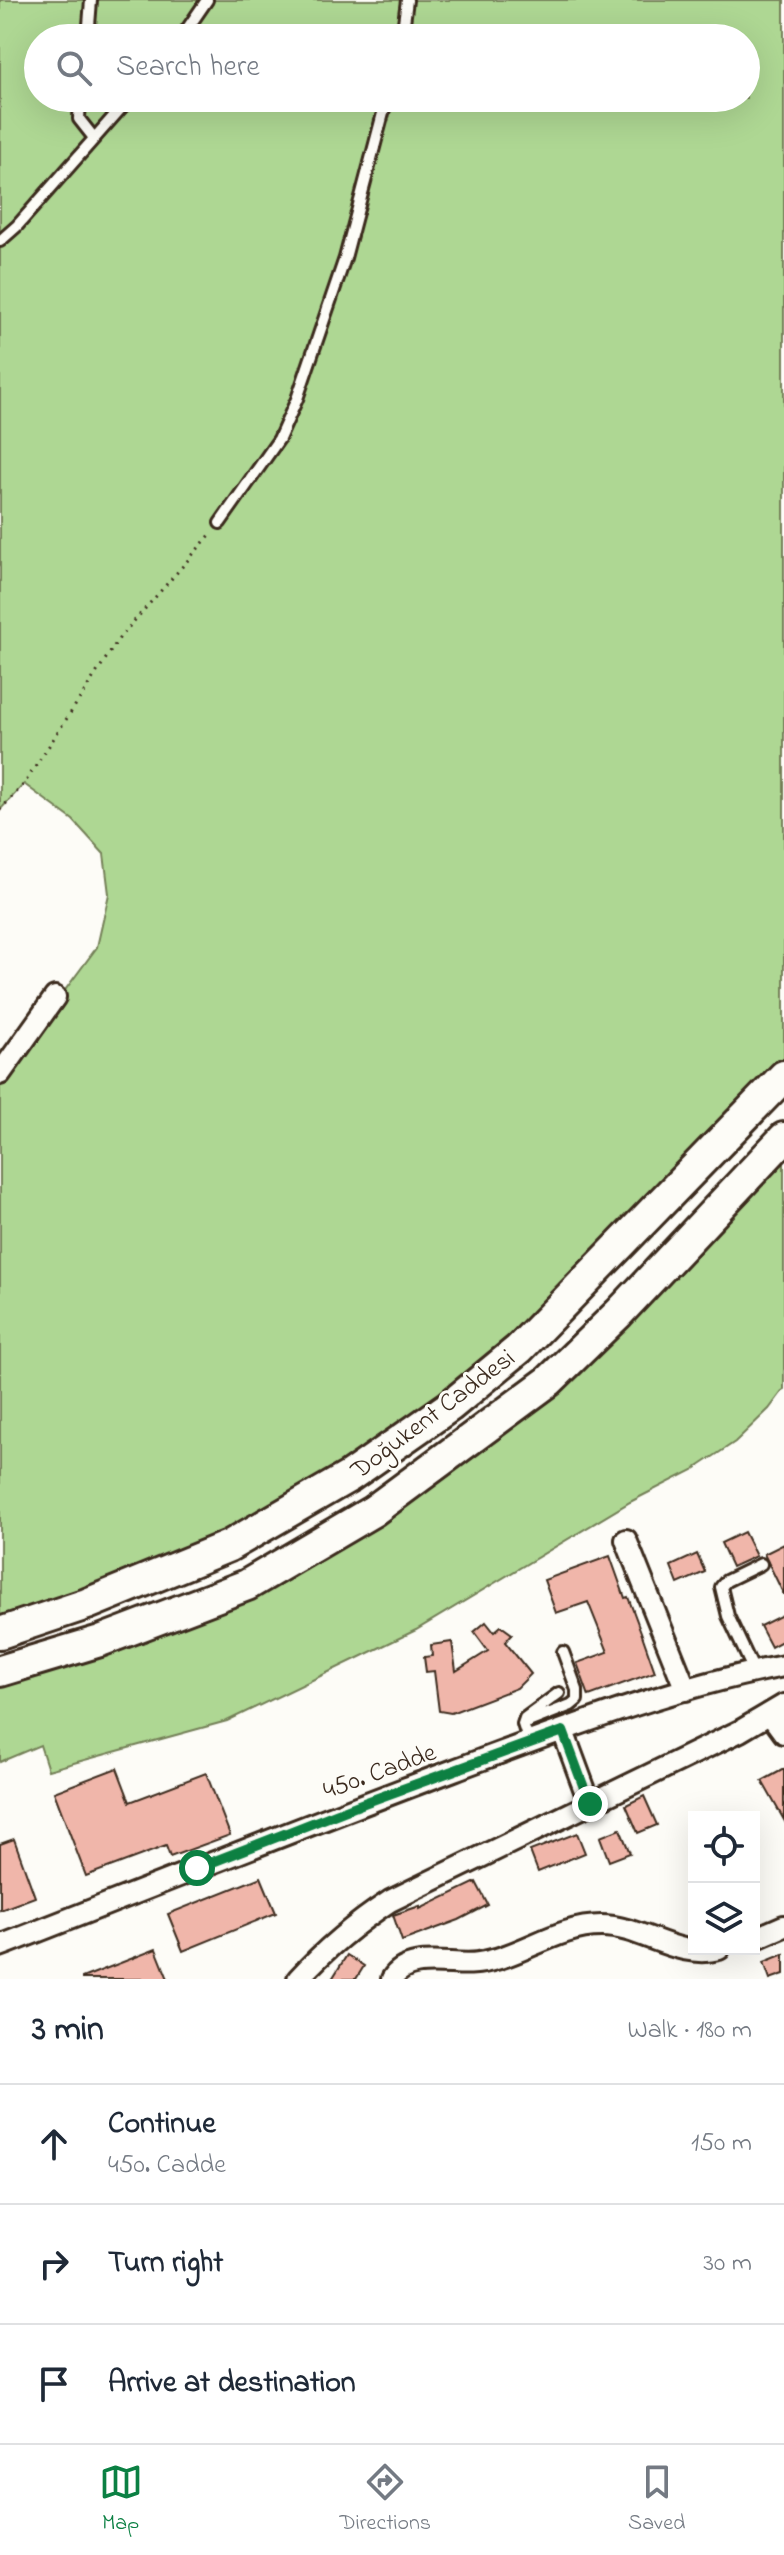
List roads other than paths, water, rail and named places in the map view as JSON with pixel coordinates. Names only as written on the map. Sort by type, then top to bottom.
[{"type":"main road","name":"Doğukent Caddesi","points":[[0,1633],[87,1604],[229,1546],[350,1476],[450,1406],[529,1339],[784,1076]]},
{"type":"main road","name":"Doğukent Caddesi","points":[[0,1671],[100,1641],[247,1585],[373,1511],[549,1381],[619,1313],[784,1138]]},
{"type":"street","points":[[0,1074],[55,997]]},
{"type":"street","points":[[626,1540],[686,1690]]},
{"type":"street","name":"450. Cadde","points":[[0,1946],[308,1825],[526,1733],[563,1731],[729,1676],[784,1666]]},
{"type":"street","points":[[298,1979],[351,1926],[390,1901],[740,1731],[777,1710],[784,1733]]},
{"type":"street","points":[[563,1731],[590,1804]]},
{"type":"street","points":[[392,1979],[396,1972],[412,1965],[433,1962],[473,1964],[499,1960],[577,1928],[604,1926],[635,1933],[678,1949],[688,1949]]},
{"type":"street","points":[[760,1936],[784,1926]]},
{"type":"lane","points":[[89,24],[91,0]]},
{"type":"lane","points":[[191,24],[207,0]]},
{"type":"lane","points":[[404,24],[407,0]]},
{"type":"lane","points":[[79,112],[79,119],[94,138]]},
{"type":"lane","points":[[0,241],[117,112]]},
{"type":"lane","points":[[220,523],[279,439],[297,399],[345,258],[383,112]]},
{"type":"lane","points":[[754,1671],[728,1616],[721,1587],[726,1581],[761,1564]]},
{"type":"lane","points":[[526,1733],[577,1700],[577,1690],[563,1652]]},
{"type":"lane","points":[[526,1733],[527,1715],[559,1693]]}]
